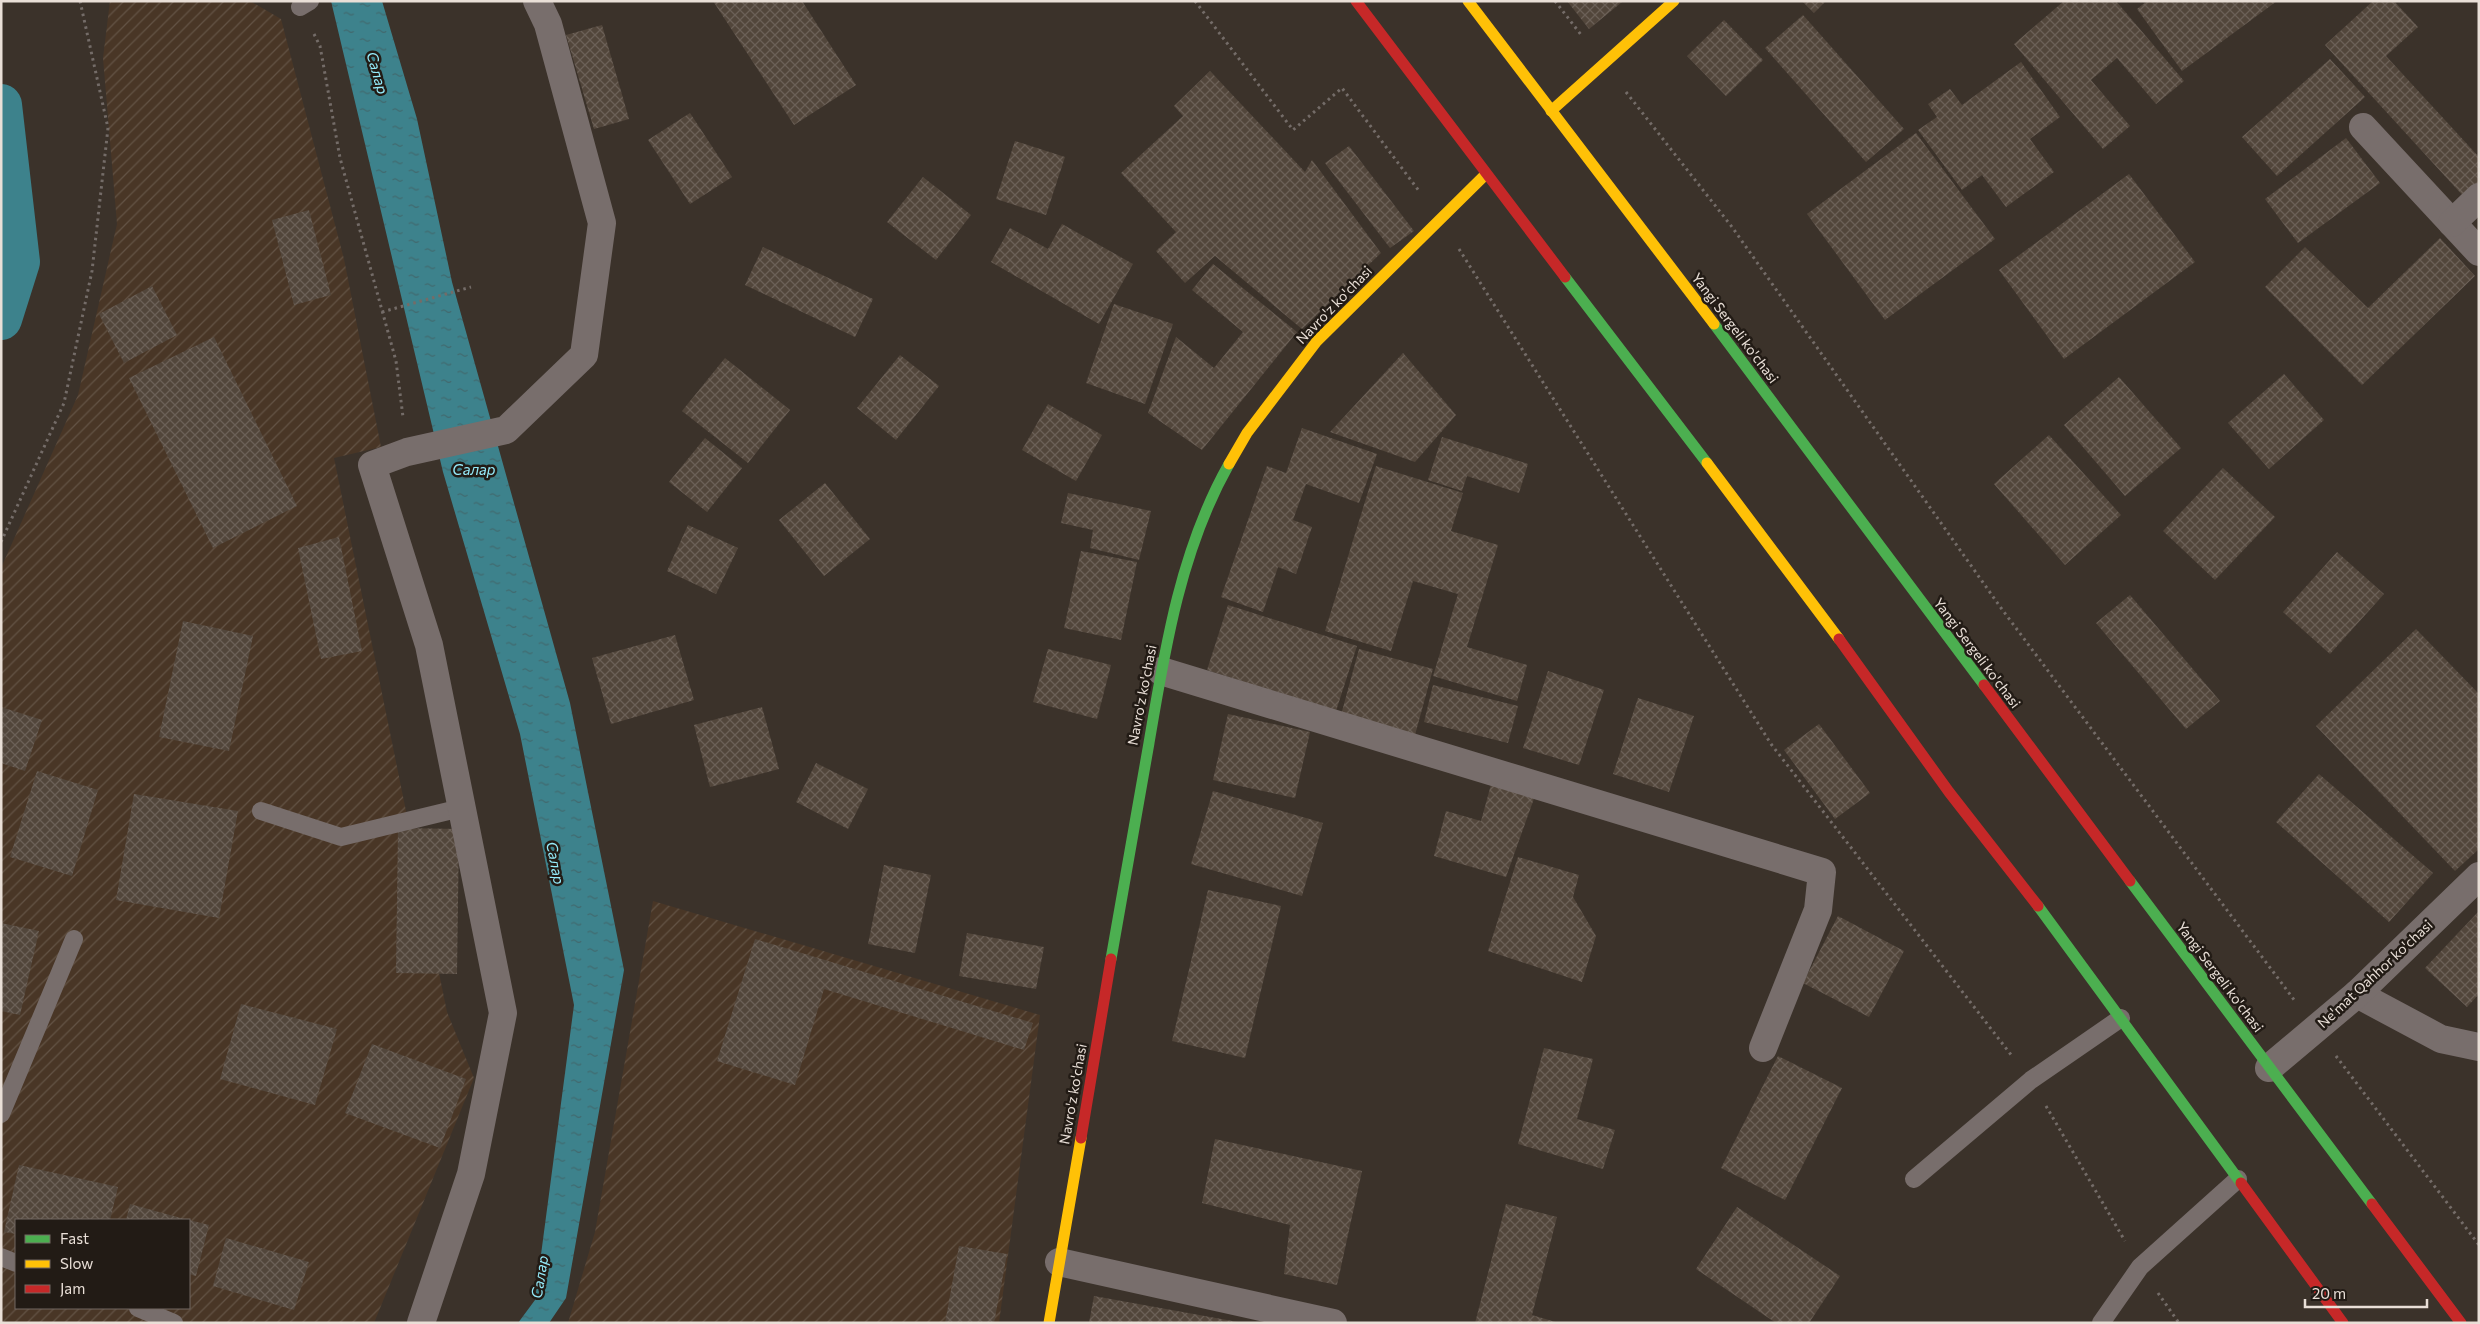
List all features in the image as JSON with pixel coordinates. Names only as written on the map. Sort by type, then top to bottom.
[{"type":"main road","points":[[1356,1],[1798,583],[1949,792],[2057,930],[2343,1323]]},
{"type":"main road","name":"Yangi Sergeli ko'chasi","points":[[1468,1],[1550,111],[1656,247],[2461,1323]]},
{"type":"main road","points":[[1550,111],[1674,1]]},
{"type":"main road","name":"Navro'z ko'chasi","points":[[1050,1323],[1160,671],[1180,586],[1210,498],[1247,433],[1317,341],[1486,174]]},
{"type":"street","points":[[421,1323],[470,1174],[503,1013],[429,645],[372,465],[407,452],[506,430],[584,355],[602,223],[548,24],[537,1]]},
{"type":"street","points":[[2363,127],[2479,252]]},
{"type":"street","points":[[2452,223],[2479,197]]},
{"type":"street","points":[[1160,671],[1822,872],[1818,910],[1763,1048]]},
{"type":"street","name":"Ne'mat Qahhor ko'chasi","points":[[2269,1068],[2358,994],[2479,876]]},
{"type":"street","points":[[2358,994],[2441,1039],[2479,1047]]},
{"type":"street","points":[[1059,1262],[1333,1323]]},
{"type":"lane","points":[[261,811],[341,837],[461,808]]},
{"type":"lane","points":[[1,1114],[74,939]]},
{"type":"lane","points":[[1914,1179],[2031,1080],[2121,1018]]},
{"type":"lane","points":[[2101,1323],[2140,1267],[2238,1179]]},
{"type":"lane","points":[[1,1257],[15,1263]]},
{"type":"lane","points":[[140,1309],[174,1323]]},
{"type":"path","points":[[1,542],[64,402],[92,271],[108,128],[80,1]]},
{"type":"path","points":[[1194,1],[1293,130],[1342,88],[1440,219],[1771,744],[2031,1080],[2140,1267],[2179,1323]]},
{"type":"path","points":[[1555,1],[1732,227],[2001,608],[2479,1245]]},
{"type":"path","points":[[305,4],[320,46],[340,158],[396,361],[407,452]]},
{"type":"path","points":[[382,312],[471,288]]},
{"type":"shaded area","points":[[110,1],[250,1],[281,19],[344,259],[381,447],[334,458],[447,1012],[474,1078],[374,1323],[1,1323],[1,568],[78,395],[117,224],[103,58]]},
{"type":"shaded area","points":[[653,901],[1040,1015],[999,1323],[568,1323],[595,1232]]},
{"type":"water","name":"Салар","points":[[331,1],[382,1],[417,119],[452,282],[570,703],[624,970],[566,1298],[549,1323],[518,1323],[535,1300],[574,1005],[520,734],[443,472]]},
{"type":"building","points":[[713,1],[802,1],[856,85],[794,125]]},
{"type":"building","points":[[1567,1],[1622,1],[1622,2],[1589,29]]},
{"type":"building","points":[[1802,1],[1826,1],[1814,13]]},
{"type":"building","points":[[2064,1],[2116,1],[2184,81],[2156,104],[2117,58],[2091,80],[2130,126],[2103,149],[2014,44]]},
{"type":"building","points":[[2147,1],[2277,1],[2182,71],[2137,9]]},
{"type":"building","points":[[2373,1],[2394,1],[2418,27],[2386,56],[2479,157],[2479,185],[2465,198],[2325,45]]},
{"type":"building","points":[[1803,15],[1904,129],[1866,162],[1765,48]]},
{"type":"building","points":[[1724,20],[1763,60],[1726,96],[1687,56]]},
{"type":"building","points":[[602,25],[629,119],[594,129],[566,35]]},
{"type":"building","points":[[2330,59],[2365,97],[2277,176],[2242,137]]},
{"type":"building","points":[[2021,62],[2060,117],[2030,139],[2054,172],[2006,207],[1982,175],[1962,190],[1918,130],[1937,117],[1928,104],[1950,89],[1962,105]]},
{"type":"building","points":[[1210,71],[1305,172],[1312,160],[1381,253],[1302,329],[1215,256],[1185,283],[1156,251],[1176,232],[1121,173],[1183,116],[1174,106]]},
{"type":"building","points":[[690,113],[732,177],[690,204],[648,140]]},
{"type":"building","points":[[1916,133],[1995,239],[1885,320],[1807,214]]},
{"type":"building","points":[[2346,138],[2380,183],[2298,243],[2265,199]]},
{"type":"building","points":[[1015,141],[1065,157],[1046,215],[996,199]]},
{"type":"building","points":[[1349,146],[1414,231],[1390,248],[1325,163]]},
{"type":"building","points":[[2129,174],[2195,262],[2064,359],[1999,270]]},
{"type":"building","points":[[923,177],[971,215],[936,260],[887,222]]},
{"type":"building","points":[[309,210],[331,295],[294,305],[272,220]]},
{"type":"building","points":[[1062,224],[1133,264],[1099,324],[991,262],[1010,228],[1048,249]]},
{"type":"building","points":[[2440,238],[2475,276],[2362,385],[2265,287],[2305,247],[2368,308]]},
{"type":"building","points":[[763,247],[873,299],[855,337],[745,285]]},
{"type":"building","points":[[1213,264],[1297,332],[1202,450],[1148,413],[1176,337],[1214,368],[1243,332],[1192,290]]},
{"type":"building","points":[[152,286],[177,335],[124,363],[99,314]]},
{"type":"building","points":[[1114,304],[1173,324],[1145,404],[1086,383]]},
{"type":"building","points":[[214,337],[297,506],[213,548],[129,378]]},
{"type":"building","points":[[1403,353],[1456,415],[1415,462],[1330,432]]},
{"type":"building","points":[[900,355],[939,386],[896,440],[857,408]]},
{"type":"building","points":[[725,358],[790,410],[748,463],[682,411]]},
{"type":"building","points":[[2284,374],[2324,420],[2269,469],[2228,423]]},
{"type":"building","points":[[2119,377],[2181,448],[2125,496],[2064,425]]},
{"type":"building","points":[[1048,404],[1102,435],[1076,481],[1022,450]]},
{"type":"building","points":[[1302,428],[1377,454],[1359,503],[1306,484],[1293,520],[1312,527],[1296,574],[1278,567],[1263,612],[1221,597],[1267,466],[1286,473]]},
{"type":"building","points":[[2049,435],[2121,515],[2065,565],[1994,484]]},
{"type":"building","points":[[1442,437],[1528,464],[1519,493],[1467,476],[1462,491],[1428,480]]},
{"type":"building","points":[[705,438],[742,468],[707,512],[669,482]]},
{"type":"building","points":[[1376,466],[1463,493],[1451,531],[1498,545],[1467,647],[1527,665],[1517,701],[1433,676],[1458,594],[1413,581],[1391,651],[1325,631]]},
{"type":"building","points":[[2223,468],[2275,517],[2215,580],[2163,531]]},
{"type":"building","points":[[825,483],[870,539],[824,576],[779,520]]},
{"type":"building","points":[[1068,493],[1151,511],[1139,560],[1090,548],[1093,530],[1061,523]]},
{"type":"building","points":[[688,525],[738,548],[716,594],[667,571]]},
{"type":"building","points":[[339,537],[362,651],[321,659],[298,548]]},
{"type":"building","points":[[1081,551],[1137,562],[1121,640],[1064,628]]},
{"type":"building","points":[[2337,552],[2384,594],[2330,654],[2283,612]]},
{"type":"building","points":[[2130,595],[2220,701],[2186,729],[2096,623]]},
{"type":"building","points":[[1228,605],[1357,646],[1336,711],[1207,670]]},
{"type":"building","points":[[183,621],[253,636],[229,751],[159,737]]},
{"type":"building","points":[[2416,629],[2479,694],[2479,849],[2455,871],[2316,726]]},
{"type":"building","points":[[675,635],[694,700],[611,724],[592,658]]},
{"type":"building","points":[[1048,649],[1111,665],[1097,719],[1033,702]]},
{"type":"building","points":[[1359,649],[1433,669],[1415,735],[1341,715]]},
{"type":"building","points":[[1548,671],[1604,690],[1579,765],[1523,748]]},
{"type":"building","points":[[1433,685],[1518,706],[1508,743],[1424,722]]},
{"type":"building","points":[[1638,698],[1694,716],[1669,792],[1613,774]]},
{"type":"building","points":[[1,707],[42,720],[25,771],[1,763]]},
{"type":"building","points":[[762,707],[779,769],[710,787],[694,725]]},
{"type":"building","points":[[1228,714],[1310,732],[1295,798],[1213,780]]},
{"type":"building","points":[[1819,724],[1870,793],[1835,819],[1784,750]]},
{"type":"building","points":[[816,763],[868,789],[848,829],[796,802]]},
{"type":"building","points":[[37,771],[98,790],[72,876],[10,857]]},
{"type":"building","points":[[2319,774],[2433,873],[2389,922],[2276,822]]},
{"type":"building","points":[[1492,781],[1536,793],[1506,877],[1434,856],[1446,811],[1481,821]]},
{"type":"building","points":[[1213,791],[1323,823],[1302,896],[1191,864]]},
{"type":"building","points":[[134,794],[238,811],[219,918],[116,900]]},
{"type":"building","points":[[398,828],[459,829],[457,974],[396,973]]},
{"type":"building","points":[[1518,857],[1579,875],[1573,897],[1596,936],[1582,982],[1488,951]]},
{"type":"building","points":[[884,865],[931,875],[915,953],[868,944]]},
{"type":"building","points":[[1208,890],[1281,906],[1245,1058],[1172,1041]]},
{"type":"building","points":[[2479,911],[2479,994],[2467,1007],[2425,968]]},
{"type":"building","points":[[1838,916],[1904,951],[1869,1017],[1803,983]]},
{"type":"building","points":[[1,923],[39,931],[20,1015],[1,1011]]},
{"type":"building","points":[[967,933],[1044,947],[1036,989],[959,976]]},
{"type":"building","points":[[755,939],[1033,1023],[1024,1050],[824,989],[795,1085],[717,1061]]},
{"type":"building","points":[[241,1004],[337,1029],[315,1105],[220,1079]]},
{"type":"building","points":[[372,1044],[466,1079],[440,1148],[345,1113]]},
{"type":"building","points":[[1544,1048],[1593,1059],[1577,1119],[1615,1130],[1603,1169],[1518,1144]]},
{"type":"building","points":[[1778,1056],[1842,1088],[1785,1200],[1721,1168]]},
{"type":"building","points":[[1215,1139],[1362,1171],[1337,1285],[1284,1274],[1290,1225],[1202,1203]]},
{"type":"building","points":[[19,1165],[118,1187],[110,1219],[15,1219],[15,1234],[4,1232]]},
{"type":"building","points":[[130,1204],[184,1219],[126,1219]]},
{"type":"building","points":[[1506,1204],[1557,1217],[1532,1315],[1559,1323],[1475,1323]]},
{"type":"building","points":[[1737,1207],[1840,1276],[1809,1323],[1776,1323],[1696,1269]]},
{"type":"building","points":[[190,1220],[209,1225],[196,1276],[190,1274]]},
{"type":"building","points":[[226,1238],[309,1262],[294,1310],[213,1286]]},
{"type":"building","points":[[959,1246],[1007,1254],[994,1323],[945,1323]]},
{"type":"building","points":[[1094,1296],[1238,1322],[1238,1323],[1089,1323]]},
{"type":"waterway","points":[[1,105],[19,262],[1,319]]},
{"type":"traffic: fast","points":[[1565,277],[1707,463]]},
{"type":"traffic: fast","points":[[1714,324],[1984,685]]},
{"type":"traffic: fast","points":[[1111,959],[1162,671],[1177,599],[1198,530],[1212,496],[1229,464]]},
{"type":"traffic: fast","points":[[2130,881],[2372,1204]]},
{"type":"traffic: fast","points":[[2038,906],[2241,1183]]},
{"type":"traffic: slow","points":[[1468,1],[1714,324]]},
{"type":"traffic: slow","points":[[1551,111],[1674,1]]},
{"type":"traffic: slow","points":[[1229,464],[1247,433],[1317,341],[1486,174]]},
{"type":"traffic: slow","points":[[1707,463],[1839,639]]},
{"type":"traffic: slow","points":[[1049,1323],[1081,1138]]},
{"type":"traffic: jam","points":[[1356,1],[1565,277]]},
{"type":"traffic: jam","points":[[1839,639],[1949,792],[2038,906]]},
{"type":"traffic: jam","points":[[1984,685],[2130,881]]},
{"type":"traffic: jam","points":[[1081,1138],[1111,959]]},
{"type":"traffic: jam","points":[[2241,1183],[2343,1323]]},
{"type":"traffic: jam","points":[[2372,1204],[2461,1323]]}]
